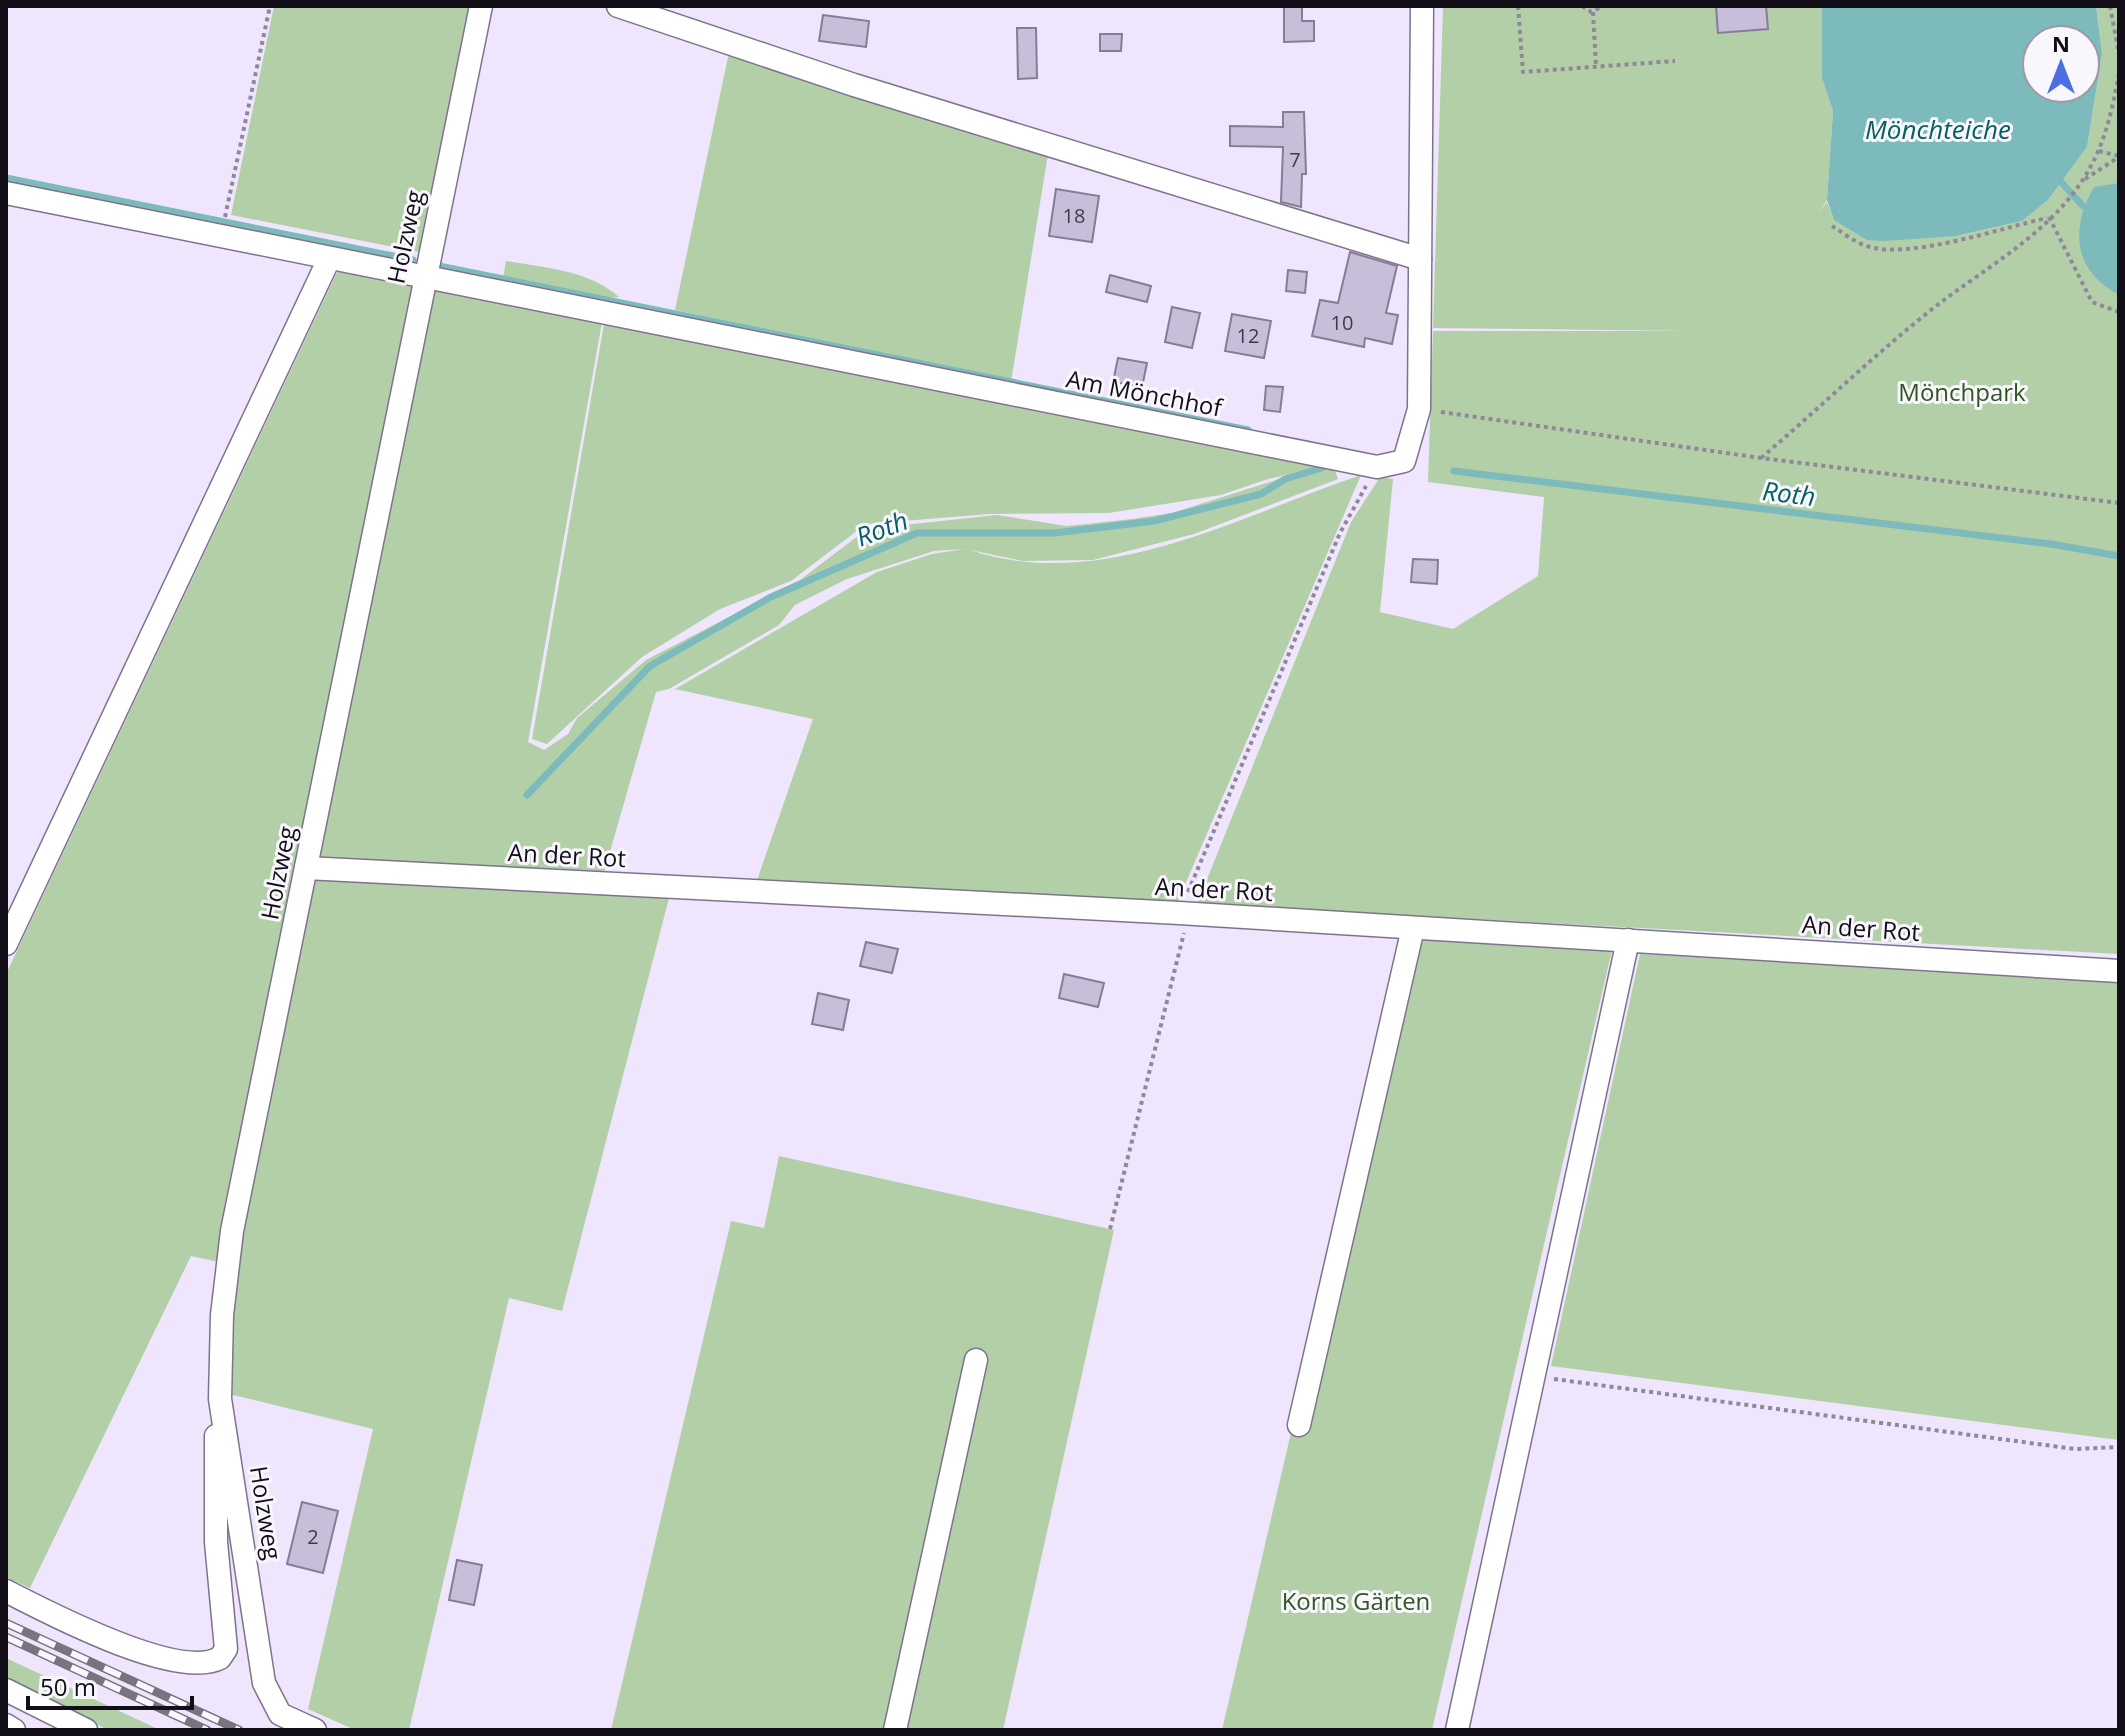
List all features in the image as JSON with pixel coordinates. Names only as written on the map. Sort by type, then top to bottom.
[{"type":"street","name":"Holzweg","points":[[315,1730],[280,1714],[264,1683],[220,1399],[222,1315],[232,1231],[481,6]]},
{"type":"street","points":[[618,6],[854,85],[1420,259]]},
{"type":"street","points":[[1377,467],[1404,461],[1419,409],[1422,6]]},
{"type":"street","name":"Am Mönchhof","points":[[6,193],[1377,467]]},
{"type":"street","points":[[6,944],[329,259]]},
{"type":"street","name":"An der Rot","points":[[306,868],[1184,914],[2119,971]]},
{"type":"street","points":[[1299,1425],[1413,928]]},
{"type":"street","points":[[1457,1730],[1628,940]]},
{"type":"street","points":[[895,1730],[976,1360]]},
{"type":"street","points":[[6,1591],[77,1628],[120,1643],[200,1664],[220,1658],[226,1649],[216,1542],[215,1446],[220,1399]]},
{"type":"street","points":[[6,1690],[86,1730]]},
{"type":"street","points":[[6,1725],[14,1730]]},
{"type":"path","points":[[226,211],[270,6]]},
{"type":"path","points":[[1518,6],[1523,72],[1675,61]]},
{"type":"path","points":[[1582,6],[1593,12]]},
{"type":"path","points":[[1593,12],[1603,6]]},
{"type":"path","points":[[2110,6],[2119,54]]},
{"type":"path","points":[[1593,12],[1596,67]]},
{"type":"path","points":[[1761,458],[1939,305],[2021,244],[2066,203],[2083,180],[2105,138],[2119,73]]},
{"type":"path","points":[[2099,151],[2119,156]]},
{"type":"path","points":[[2083,180],[2119,156]]},
{"type":"path","points":[[1832,226],[1866,247],[1901,248],[1996,232],[2049,217]]},
{"type":"path","points":[[2049,217],[2092,302],[2119,312]]},
{"type":"path","points":[[1419,409],[1761,458],[2119,503]]},
{"type":"path","points":[[1110,1229],[1184,914],[1340,533],[1377,467]]},
{"type":"path","points":[[1536,1376],[2075,1449],[2119,1447]]},
{"type":"green space","points":[[274,6],[471,6],[419,252],[231,215]]},
{"type":"green space","name":"Mönchpark","points":[[1443,6],[1822,6],[1822,78],[1833,111],[1827,200],[1819,212],[1827,202],[1834,220],[1956,236],[2022,221],[2048,200],[2087,147],[2094,104],[2101,104],[2101,24],[2098,24],[2096,6],[2119,6],[2119,954],[1197,904],[1351,522],[1380,477],[1393,479],[1380,612],[1453,629],[1538,576],[1544,497],[1428,482],[1433,331],[1691,331],[1433,328]]},
{"type":"green space","points":[[729,52],[1048,154],[1011,382],[675,310]]},
{"type":"green space","points":[[506,261],[580,276],[619,297],[583,300],[502,285]]},
{"type":"green space","points":[[340,266],[602,322],[528,742],[544,750],[568,734],[577,718],[646,660],[800,580],[867,529],[997,515],[1067,526],[1132,519],[1172,513],[1276,480],[1334,467],[1338,479],[1194,534],[1096,559],[1169,544],[1361,475],[1178,901],[756,883],[813,719],[675,689],[877,572],[932,554],[964,549],[934,551],[847,579],[795,605],[779,625],[669,689],[656,692],[598,893],[669,898],[562,1311],[509,1298],[409,1730],[355,1730],[308,1709],[373,1429],[229,1394],[219,1262],[191,1256],[30,1588],[6,1577],[6,974]],"holes":[[[970,550],[1023,561],[1090,560],[1069,563],[1019,561]]]},
{"type":"green space","points":[[605,318],[1333,465],[1268,479],[1221,495],[1109,513],[989,514],[866,524],[791,581],[720,609],[642,657],[547,744],[532,739]]},
{"type":"green space","name":"Korns Gärten","points":[[1415,939],[1612,950],[1432,1730],[1222,1730],[1293,1424]]},
{"type":"green space","points":[[1640,954],[2119,979],[2119,1440],[1551,1366]]},
{"type":"green space","points":[[779,1156],[1114,1230],[1003,1730],[611,1730],[731,1221],[764,1228]]},
{"type":"green space","points":[[6,1658],[160,1730],[108,1730],[6,1681]]},
{"type":"water","name":"Mönchteiche","points":[[1822,6],[2096,6],[2098,24],[2021,24],[2021,104],[2094,104],[2087,147],[2048,200],[2022,221],[1956,236],[1867,240],[1834,220],[1827,200],[1833,111],[1822,78]]},
{"type":"water","points":[[2119,183],[2119,295],[2092,274],[2080,247],[2079,233],[2086,202],[2094,187]]},
{"type":"building","points":[[1284,6],[1302,6],[1302,21],[1314,21],[1314,41],[1284,42]]},
{"type":"building","points":[[1716,6],[1766,6],[1768,29],[1718,33]]},
{"type":"building","points":[[823,15],[869,21],[866,47],[819,41]]},
{"type":"building","points":[[1017,28],[1036,28],[1037,78],[1018,79]]},
{"type":"building","points":[[1100,34],[1122,34],[1121,51],[1100,51]]},
{"type":"building","points":[[1283,112],[1304,112],[1306,174],[1302,174],[1301,207],[1281,202],[1283,147],[1230,146],[1230,126],[1283,127]]},
{"type":"building","points":[[1056,189],[1099,196],[1092,242],[1049,236]]},
{"type":"building","points":[[1350,252],[1397,266],[1386,313],[1398,315],[1392,344],[1365,338],[1364,347],[1312,336],[1320,300],[1338,303]]},
{"type":"building","points":[[1288,270],[1307,272],[1305,293],[1286,291]]},
{"type":"building","points":[[1110,275],[1151,286],[1147,302],[1106,292]]},
{"type":"building","points":[[1172,307],[1200,313],[1192,348],[1165,342]]},
{"type":"building","points":[[1232,314],[1271,321],[1264,358],[1225,351]]},
{"type":"building","points":[[1118,358],[1147,363],[1142,387],[1113,382]]},
{"type":"building","points":[[1266,386],[1283,387],[1280,412],[1264,410]]},
{"type":"building","points":[[1413,559],[1438,560],[1437,584],[1411,582]]},
{"type":"building","points":[[866,942],[898,949],[892,973],[860,966]]},
{"type":"building","points":[[1064,974],[1104,983],[1098,1007],[1059,998]]},
{"type":"building","points":[[818,993],[849,1000],[843,1030],[812,1024]]},
{"type":"building","points":[[302,1502],[338,1511],[323,1573],[287,1564]]},
{"type":"building","points":[[457,1560],[482,1565],[474,1605],[449,1600]]},
{"type":"waterway","points":[[6,178],[413,260]]},
{"type":"waterway","points":[[2061,182],[2083,206]]},
{"type":"waterway","points":[[439,266],[1248,430]]},
{"type":"waterway","name":"Roth","points":[[527,795],[650,666],[771,597],[917,533],[1055,533],[1154,521],[1261,494],[1285,479],[1322,468]]},
{"type":"waterway","name":"Roth","points":[[1454,471],[2051,544],[2119,556]]},
{"type":"railway","points":[[6,1623],[239,1730]]},
{"type":"railway","points":[[6,1637],[207,1730]]}]
